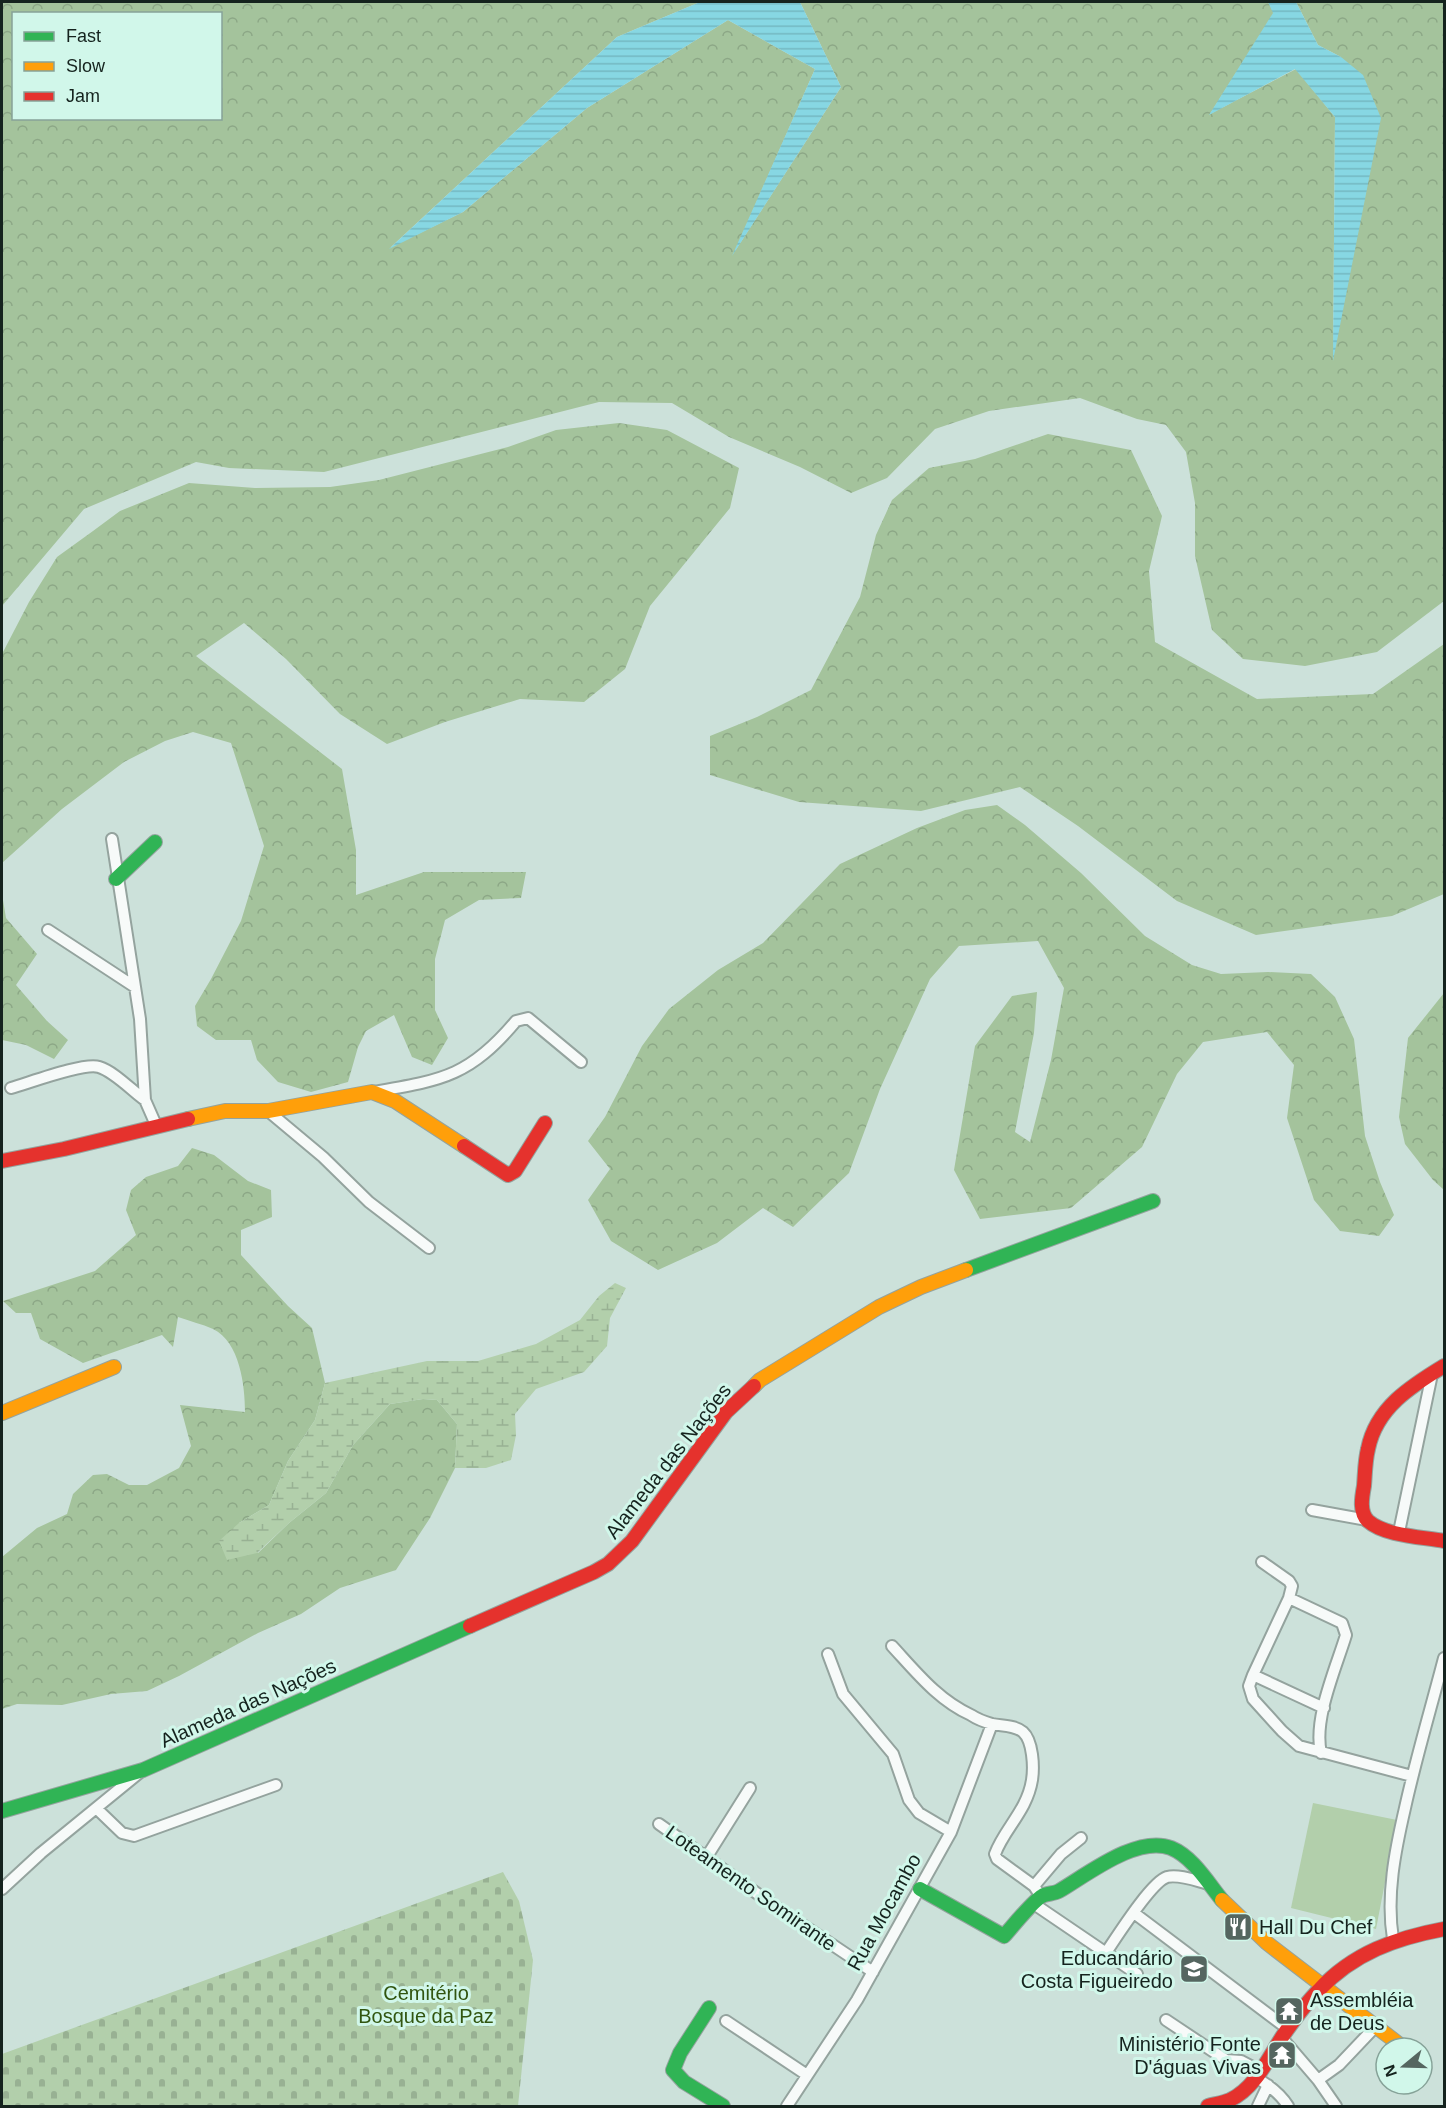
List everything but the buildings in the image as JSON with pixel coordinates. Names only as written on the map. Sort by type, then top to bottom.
[{"type":"street","points":[[112,839],[116,879],[140,1019],[145,1100],[156,1125]]},
{"type":"street","points":[[116,879],[155,842]]},
{"type":"street","points":[[48,930],[135,987]]},
{"type":"street","points":[[2,1161],[225,1111],[268,1111],[431,1082],[460,1071],[486,1053],[516,1021],[522,1018],[528,1018],[581,1062]]},
{"type":"street","points":[[11,1088],[95,1066],[109,1072],[145,1100]]},
{"type":"street","points":[[372,1092],[395,1101],[508,1175],[515,1171],[545,1123]]},
{"type":"street","points":[[268,1111],[323,1157],[369,1202],[429,1248]]},
{"type":"street","name":"Alameda das Nações","points":[[2,1811],[143,1770],[608,1564],[622,1554],[726,1412],[759,1380],[879,1307],[921,1287],[1153,1201]]},
{"type":"street","points":[[2,1413],[114,1367]]},
{"type":"street","points":[[1367,1520],[1361,1502],[1368,1445],[1377,1422],[1385,1410],[1398,1398],[1438,1370]]},
{"type":"street","points":[[1399,1532],[1438,1370]]},
{"type":"street","points":[[1312,1510],[1367,1520],[1382,1528],[1444,1541]]},
{"type":"street","points":[[1262,1562],[1291,1584],[1289,1598],[1249,1686],[1253,1699],[1299,1746],[1412,1776]]},
{"type":"street","points":[[1289,1598],[1342,1623],[1347,1635],[1324,1708],[1319,1735],[1321,1753]]},
{"type":"street","points":[[892,1646],[936,1694],[959,1709],[992,1724],[1011,1726],[1024,1732],[1028,1740],[1032,1780],[1027,1798],[996,1851],[995,1857],[1106,1954],[1137,1974]]},
{"type":"street","points":[[828,1654],[843,1694],[893,1754],[909,1800],[919,1814],[951,1832]]},
{"type":"street","points":[[1393,1939],[1390,1915],[1395,1858],[1412,1776],[1444,1658]]},
{"type":"street","points":[[1253,1675],[1324,1708]]},
{"type":"street","name":"Rua Mocambo","points":[[787,2106],[873,1972],[951,1832],[992,1724]]},
{"type":"street","name":"Alameda das Nações","points":[[2,1889],[16,1874],[143,1770]]},
{"type":"street","points":[[96,1808],[122,1833],[135,1836],[276,1785]]},
{"type":"street","points":[[706,1858],[750,1788]]},
{"type":"street","name":"Loteamento Somirante","points":[[659,1824],[779,1910],[873,1972]]},
{"type":"street","points":[[920,1889],[975,1918],[1002,1936],[1023,1915],[1060,1854],[1081,1838]]},
{"type":"street","points":[[1036,1895],[1057,1892],[1084,1874],[1125,1853],[1161,1845],[1183,1855],[1201,1872],[1230,1907],[1267,1943],[1389,2036]]},
{"type":"street","points":[[1106,1954],[1160,1880],[1169,1876],[1209,1884]]},
{"type":"street","points":[[1134,1913],[1285,2034],[1336,2106]]},
{"type":"street","points":[[1208,2106],[1228,2101],[1240,2093],[1258,2074],[1285,2034],[1324,1985],[1355,1959],[1393,1939],[1408,1934],[1444,1929]]},
{"type":"street","points":[[709,2008],[680,2053],[674,2070],[684,2082],[723,2106]]},
{"type":"street","points":[[1166,2020],[1229,2061],[1241,2061],[1258,2074],[1288,2106]]},
{"type":"street","points":[[726,2021],[807,2075]]},
{"type":"street","points":[[1318,2080],[1344,2059],[1376,2025]]},
{"type":"street","points":[[1258,2106],[1268,2085]]},
{"type":"green space","points":[[2,2],[700,2],[617,37],[391,247],[463,212],[587,108],[728,20],[815,69],[735,251],[841,87],[800,2],[1268,2],[1274,13],[1210,114],[1296,69],[1335,117],[1333,357],[1341,57],[1318,45],[1296,2],[1444,2],[1444,601],[1377,652],[1305,666],[1243,659],[1212,630],[1195,556],[1195,503],[1186,452],[1166,425],[1137,419],[1080,398],[989,411],[935,429],[887,478],[851,493],[800,467],[729,437],[672,403],[599,402],[324,472],[229,468],[196,462],[84,509],[2,606]]},
{"type":"green space","points":[[619,423],[667,430],[739,468],[730,508],[650,606],[625,669],[584,702],[520,699],[445,722],[387,744],[340,714],[286,659],[244,623],[196,656],[342,769],[356,850],[356,895],[424,872],[526,872],[521,898],[479,900],[445,920],[435,959],[435,1010],[448,1038],[432,1065],[412,1057],[394,1015],[366,1031],[358,1047],[348,1082],[311,1092],[278,1082],[257,1060],[251,1040],[216,1040],[197,1026],[195,1006],[241,921],[264,846],[231,743],[193,732],[165,741],[124,762],[62,809],[2,863],[2,654],[29,602],[57,557],[120,511],[189,483],[255,488],[330,487],[379,480],[508,447],[556,430]]},
{"type":"green space","points":[[1048,434],[1131,450],[1162,516],[1149,571],[1155,642],[1257,699],[1373,694],[1444,644],[1444,894],[1392,916],[1256,935],[1177,901],[1078,826],[1020,787],[921,811],[799,802],[710,775],[710,736],[757,717],[811,690],[860,597],[876,535],[892,500],[929,468],[975,459]]},
{"type":"green space","points":[[997,805],[1025,825],[1081,873],[1145,936],[1192,965],[1221,974],[1268,972],[1311,974],[1335,997],[1354,1039],[1365,1136],[1394,1215],[1379,1236],[1340,1231],[1314,1200],[1287,1118],[1294,1065],[1267,1032],[1203,1042],[1177,1074],[1142,1147],[1071,1208],[980,1219],[954,1170],[975,1046],[1012,996],[1037,992],[1034,1033],[1015,1132],[1030,1142],[1051,1060],[1064,988],[1038,941],[959,946],[930,979],[880,1089],[849,1173],[793,1227],[763,1208],[717,1243],[658,1270],[611,1241],[588,1200],[610,1169],[588,1141],[605,1117],[642,1046],[669,1009],[718,970],[763,943],[840,864],[917,828],[965,810]]},
{"type":"green space","points":[[2,894],[6,918],[37,954],[16,985],[47,1021],[68,1040],[54,1059],[26,1045],[2,1040]]},
{"type":"green space","points":[[1444,993],[1444,1190],[1433,1180],[1405,1144],[1399,1117],[1408,1038]]},
{"type":"green space","points":[[192,1148],[214,1155],[248,1181],[271,1190],[272,1217],[241,1230],[241,1255],[288,1306],[312,1328],[325,1383],[315,1420],[288,1461],[269,1505],[239,1523],[258,1553],[289,1523],[326,1493],[353,1445],[390,1404],[423,1399],[437,1400],[457,1424],[455,1468],[430,1518],[396,1570],[340,1588],[301,1614],[258,1633],[147,1691],[111,1694],[62,1705],[17,1704],[2,1709],[2,1557],[37,1528],[67,1514],[73,1494],[93,1475],[107,1474],[129,1485],[147,1485],[179,1468],[191,1446],[180,1405],[245,1412],[242,1378],[235,1354],[222,1335],[213,1329],[178,1317],[173,1347],[162,1335],[83,1363],[40,1339],[31,1313],[16,1313],[3,1301],[95,1271],[136,1235],[126,1210],[131,1190],[146,1177],[178,1166]]},
{"type":"green space","points":[[615,1283],[626,1288],[610,1318],[607,1346],[584,1372],[536,1389],[515,1414],[516,1435],[511,1460],[486,1468],[455,1468],[457,1424],[437,1400],[423,1399],[390,1404],[353,1445],[326,1493],[257,1553],[227,1560],[219,1541],[239,1523],[269,1505],[288,1461],[315,1420],[325,1383],[427,1361],[478,1361],[536,1344],[580,1320],[599,1296]]},
{"type":"green space","points":[[1313,1803],[1397,1820],[1376,1929],[1291,1908]]},
{"type":"green space","name":"Cemitério Bosque da Paz","points":[[503,1872],[519,1901],[533,1960],[518,2106],[2,2106],[2,2054]]},
{"type":"water","points":[[700,2],[800,2],[841,87],[732,256],[815,69],[728,20],[587,108],[463,212],[389,249],[617,37]]},
{"type":"water","points":[[1268,2],[1296,2],[1318,45],[1341,57],[1363,75],[1381,118],[1333,361],[1335,117],[1295,69],[1209,115],[1273,13]]},
{"type":"traffic: fast","points":[[116,879],[155,842]]},
{"type":"traffic: fast","points":[[966,1270],[1153,1201]]},
{"type":"traffic: fast","points":[[2,1811],[143,1770],[470,1626]]},
{"type":"traffic: fast","points":[[920,1889],[1004,1936],[1028,1908],[1042,1896],[1059,1891],[1098,1866],[1128,1851],[1158,1845],[1171,1848],[1186,1858],[1200,1871],[1222,1900]]},
{"type":"traffic: fast","points":[[709,2008],[680,2053],[673,2070],[684,2082],[723,2106]]},
{"type":"traffic: slow","points":[[188,1119],[225,1111],[268,1111],[372,1092],[395,1101],[464,1146]]},
{"type":"traffic: slow","points":[[754,1386],[760,1380],[879,1307],[921,1287],[966,1270]]},
{"type":"traffic: slow","points":[[2,1413],[114,1367]]},
{"type":"traffic: slow","points":[[1222,1900],[1267,1943],[1388,2036]]},
{"type":"traffic: jam","points":[[2,1161],[64,1149],[188,1119]]},
{"type":"traffic: jam","points":[[464,1146],[508,1175],[515,1171],[545,1123]]},
{"type":"traffic: jam","points":[[1444,1366],[1408,1390],[1387,1410],[1379,1422],[1372,1434],[1367,1454],[1362,1504],[1365,1517],[1375,1526],[1394,1533],[1444,1541]]},
{"type":"traffic: jam","points":[[470,1626],[608,1564],[632,1541],[726,1412],[754,1386]]},
{"type":"traffic: jam","points":[[1208,2106],[1230,2100],[1254,2081],[1304,2007],[1332,1977],[1346,1966],[1392,1942],[1444,1929]]},
{"type":"place","name":"Hall Du Chef","points":[[1238,1927]]},
{"type":"place","name":"Educandário Costa Figueiredo","points":[[1194,1969]]},
{"type":"place","name":"Assembléia de Deus","points":[[1289,2011]]},
{"type":"place","name":"Ministério Fonte D'águas Vivas","points":[[1282,2055]]}]
